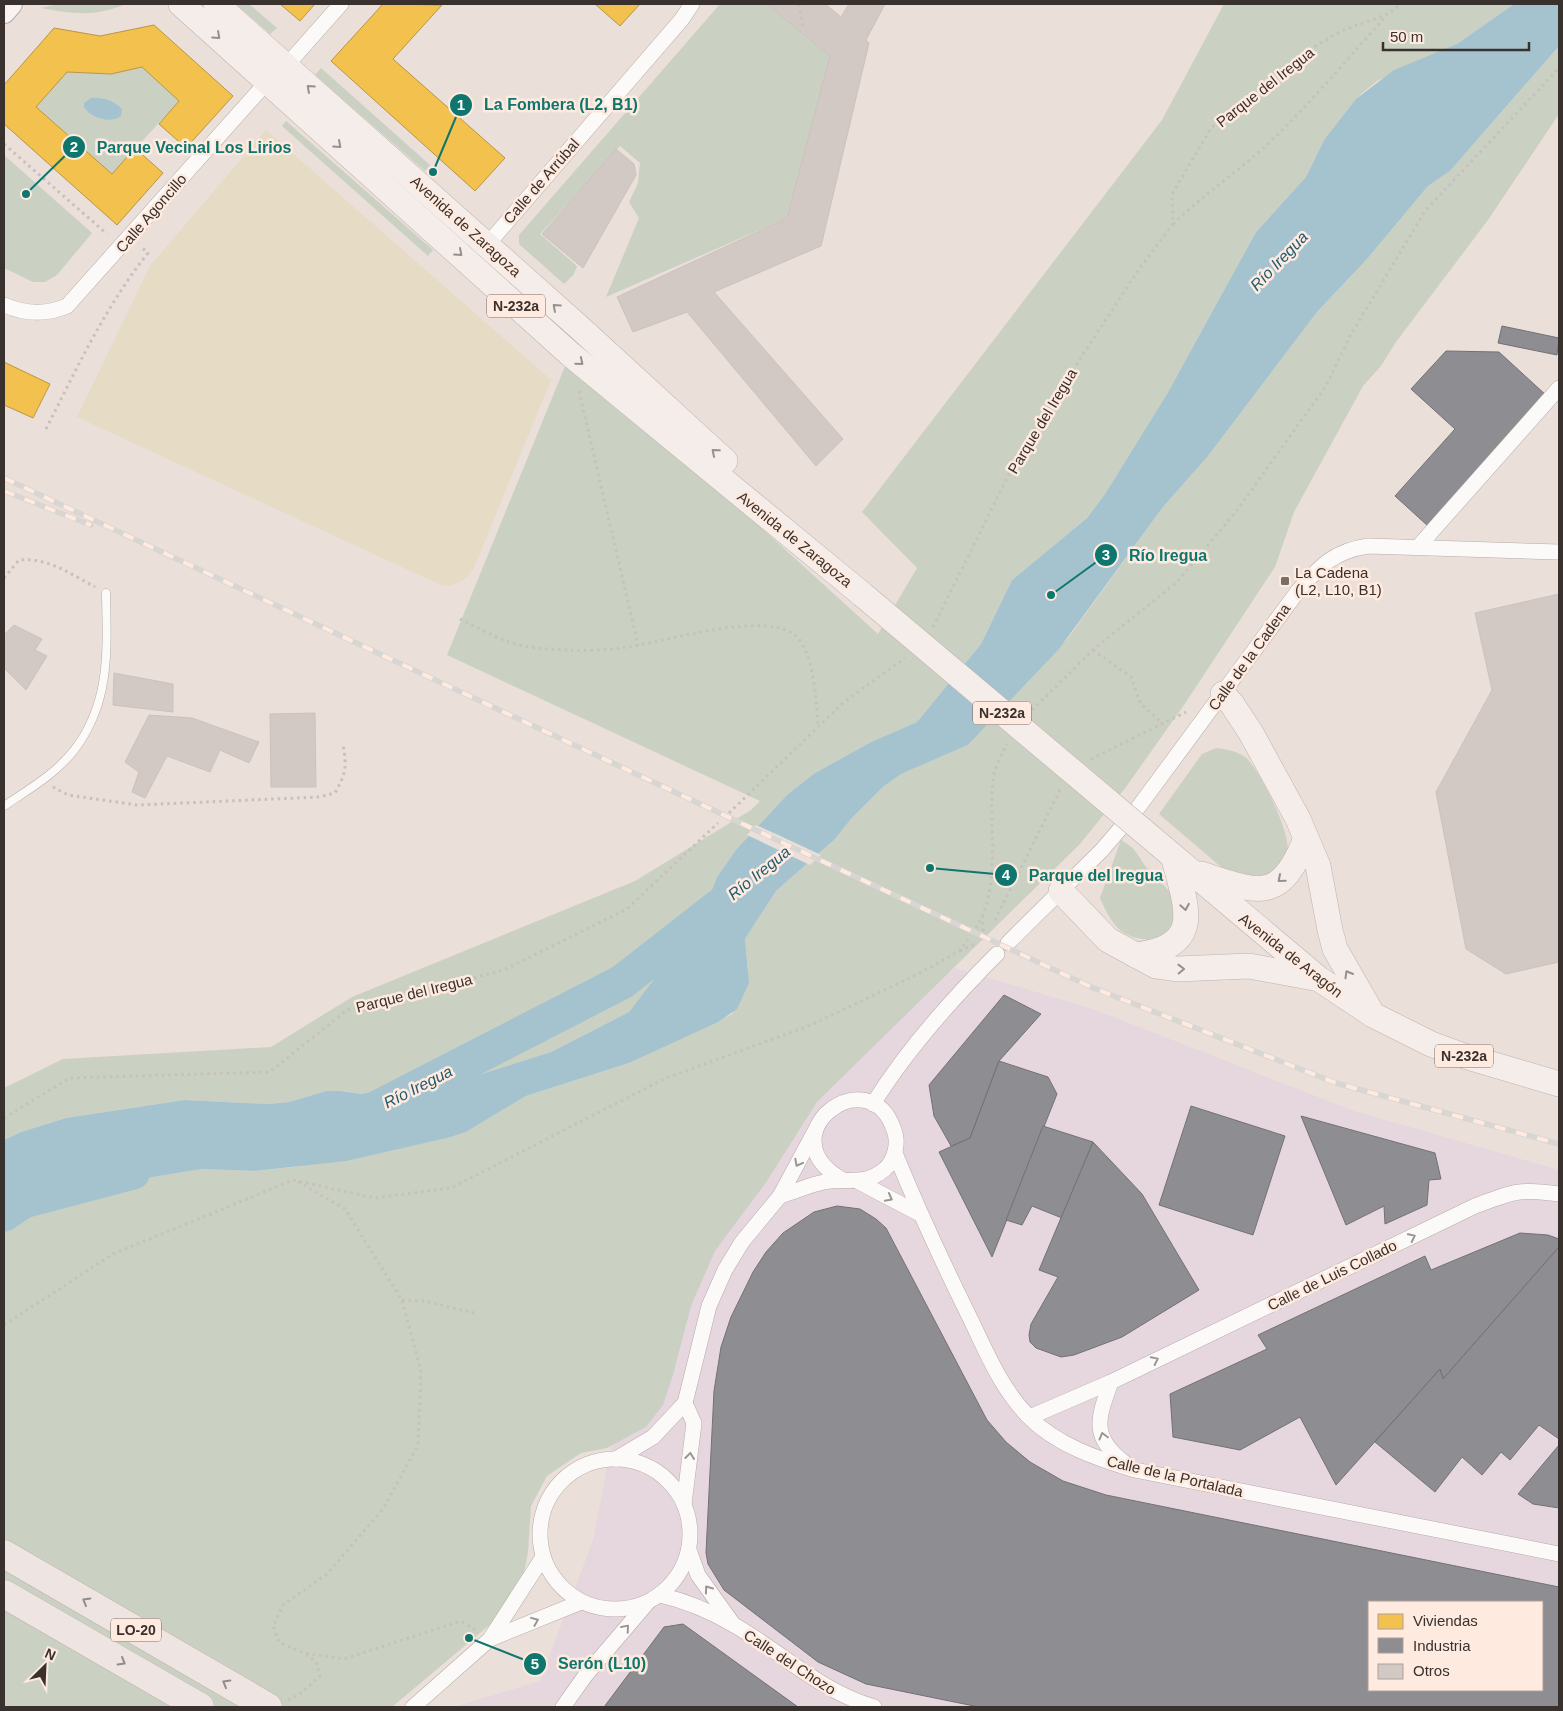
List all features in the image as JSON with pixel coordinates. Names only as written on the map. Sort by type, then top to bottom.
[{"type":"highway","name":"LO-20","points":[[4,1554],[276,1705]]},
{"type":"highway","name":"LO-20","points":[[4,1594],[200,1707]]},
{"type":"main road","points":[[4,12],[12,4]]},
{"type":"main road","name":"Avenida de Zaragoza","points":[[180,4],[570,354],[863,595]]},
{"type":"main road","name":"Avenida de Zaragoza","points":[[216,4],[487,244],[820,546],[863,595]]},
{"type":"main road","name":"N-232a","points":[[863,595],[1180,864]]},
{"type":"main road","points":[[1223,694],[1251,733],[1290,803],[1318,866],[1335,949],[1374,1015]]},
{"type":"main road","points":[[1135,955],[1162,950],[1177,939],[1185,927],[1186,909],[1180,864],[1237,887],[1253,890],[1266,889],[1285,877],[1297,858],[1306,838]]},
{"type":"main road","name":"Avenida de Aragón","points":[[1180,864],[1319,980],[1374,1015],[1431,1044],[1461,1055],[1559,1084]]},
{"type":"main road","points":[[1062,891],[1108,940],[1149,963],[1164,968],[1249,966],[1319,980]]},
{"type":"street","points":[[286,66],[342,4]]},
{"type":"street","name":"Calle de Arrúbal","points":[[487,244],[682,19],[692,4]]},
{"type":"street","name":"Calle Agoncillo","points":[[4,305],[17,311],[48,313],[67,306],[267,82]]},
{"type":"street","points":[[1418,547],[1559,388]]},
{"type":"street","name":"Calle de la Cadena","points":[[1008,943],[1102,850],[1137,809],[1298,591],[1323,564],[1350,548],[1368,546],[1559,552]]},
{"type":"street","points":[[872,1104],[911,1049],[964,986],[997,954]]},
{"type":"street","points":[[616,1458],[653,1438],[685,1403],[709,1306],[725,1270],[742,1242],[780,1196],[823,1115],[835,1105],[850,1100],[866,1101],[880,1108],[891,1120],[896,1136],[895,1152],[887,1167],[875,1177],[859,1182]]},
{"type":"street","points":[[816,1129],[815,1145],[819,1160],[829,1172],[843,1180]]},
{"type":"street","name":"Calle de la Portalada","points":[[895,1152],[920,1214],[998,1376],[1030,1417],[1072,1448],[1100,1460],[1135,1470],[1559,1554]]},
{"type":"street","points":[[780,1196],[822,1182],[843,1180],[859,1182],[920,1214]]},
{"type":"street","name":"Calle de Luis Collado","points":[[1030,1417],[1111,1382],[1476,1206],[1510,1192],[1524,1190],[1559,1194]]},
{"type":"street","points":[[1111,1382],[1101,1410],[1100,1433],[1109,1451],[1135,1470]]},
{"type":"street","points":[[684,1504],[694,1423],[685,1403]]},
{"type":"street","points":[[563,1707],[585,1676],[654,1598],[678,1575],[689,1550],[690,1526],[684,1504],[673,1486],[657,1471],[637,1462],[616,1458],[598,1460],[572,1472],[554,1488],[543,1510],[539,1534],[543,1558],[552,1575],[565,1590],[581,1602],[603,1609],[626,1608],[654,1598]]},
{"type":"street","name":"Calle del Chozo","points":[[689,1550],[698,1575],[734,1625]]},
{"type":"street","points":[[413,1707],[490,1639],[543,1558]]},
{"type":"street","name":"Calle del Chozo","points":[[654,1598],[686,1602],[734,1625],[835,1692],[874,1707]]},
{"type":"street","points":[[490,1639],[581,1602]]},
{"type":"lane","points":[[4,806],[41,781],[74,750],[93,721],[102,697],[107,658],[106,592]]},
{"type":"path","points":[[799,4],[803,26]]},
{"type":"path","name":"Parque del Iregua","points":[[931,630],[1023,446],[1139,269],[1172,224],[1236,173],[1274,138],[1316,96],[1388,14],[1400,4]]},
{"type":"path","name":"Parque del Iregua","points":[[1172,224],[1172,194],[1211,128],[1304,53],[1341,31],[1388,14]]},
{"type":"path","points":[[1030,712],[1093,650],[1177,582],[1235,513],[1326,386],[1350,336],[1425,211],[1559,68]]},
{"type":"path","points":[[4,144],[105,235],[120,229],[148,253],[123,284],[93,333],[46,429]]},
{"type":"path","points":[[570,354],[638,645]]},
{"type":"path","points":[[4,578],[19,560],[32,559],[53,565],[106,592]]},
{"type":"path","points":[[460,619],[520,646],[570,650],[620,648],[709,630],[756,624],[788,630],[802,644],[807,656],[814,686],[818,727]]},
{"type":"path","points":[[1093,650],[1131,677],[1140,704],[1163,724]]},
{"type":"path","points":[[729,813],[844,702],[910,654]]},
{"type":"path","points":[[995,920],[1070,770],[1189,711]]},
{"type":"path","points":[[983,931],[992,855],[993,778],[1009,737]]},
{"type":"path","points":[[41,781],[68,794],[137,806],[240,800],[300,800],[335,793],[347,769],[343,745]]},
{"type":"path","name":"Parque del Iregua","points":[[4,1118],[70,1078],[270,1072],[347,1010],[504,970],[627,909],[718,823]]},
{"type":"path","points":[[976,928],[984,916]]},
{"type":"path","points":[[959,951],[968,940]]},
{"type":"path","points":[[4,1325],[113,1254],[293,1180],[375,1198],[451,1188],[664,1079],[811,1025],[920,973],[977,943]]},
{"type":"path","points":[[276,1705],[300,1694],[320,1676],[316,1662],[304,1653],[279,1642],[274,1626],[283,1605],[327,1574],[383,1509],[418,1445],[421,1370],[402,1300],[345,1209],[293,1180]]},
{"type":"path","points":[[402,1300],[425,1301],[474,1313]]},
{"type":"path","points":[[304,1653],[344,1659],[460,1621],[490,1639]]},
{"type":"shaded area","points":[[59,4],[126,4],[94,13],[64,12],[41,8]]},
{"type":"shaded area","points":[[236,4],[249,4],[277,28],[270,34]]},
{"type":"shaded area","points":[[720,4],[767,4],[830,56],[787,218],[606,297],[639,218],[629,202],[638,183],[640,163],[620,146],[540,234],[577,266],[574,274],[564,284],[519,244],[519,235]]},
{"type":"shaded area","points":[[1224,4],[1514,4],[1457,44],[1377,81],[1361,94],[1324,140],[1306,177],[1256,232],[1167,394],[1105,494],[1087,518],[1012,580],[981,644],[917,722],[871,742],[815,773],[788,794],[737,850],[717,877],[691,944],[661,970],[629,1012],[551,1052],[415,1095],[382,1097],[326,1091],[289,1102],[269,1104],[184,1100],[66,1118],[21,1132],[4,1140],[4,1088],[63,1059],[271,1047],[352,997],[635,881],[751,810],[760,801],[447,655],[570,354],[878,634],[917,568],[862,512],[1162,120]]},
{"type":"shaded area","points":[[1559,46],[1559,114],[1488,220],[1396,342],[1381,366],[1363,386],[1294,512],[1275,567],[1184,705],[1126,787],[1080,844],[817,1102],[765,1184],[715,1251],[691,1306],[663,1405],[646,1427],[607,1448],[581,1453],[547,1476],[531,1506],[528,1552],[523,1578],[499,1617],[392,1707],[4,1707],[4,1192],[57,1185],[123,1182],[202,1169],[255,1171],[294,1167],[451,1137],[466,1132],[526,1096],[629,1063],[732,1014],[748,969],[745,939],[776,891],[834,840],[851,819],[883,787],[901,774],[968,745],[1068,638],[1163,507],[1208,456],[1317,312],[1367,259],[1428,186],[1450,171]]},
{"type":"shaded area","points":[[142,67],[179,101],[112,174],[36,107],[67,72],[111,74]]},
{"type":"shaded area","points":[[321,68],[430,165],[425,171],[315,75]]},
{"type":"shaded area","points":[[286,121],[433,250],[428,256],[282,126]]},
{"type":"shaded area","points":[[4,155],[92,233],[57,275],[45,282],[33,282],[4,268]]},
{"type":"shaded area","points":[[1216,748],[1238,753],[1245,757],[1258,775],[1274,804],[1288,846],[1287,855],[1269,875],[1237,877],[1221,867],[1159,814],[1202,754]]},
{"type":"shaded area","points":[[1121,840],[1135,851],[1176,901],[1176,917],[1172,926],[1166,933],[1158,937],[1139,938],[1120,930],[1106,911],[1100,898]]},
{"type":"shaded area","points":[[955,968],[1093,1009],[1354,1111],[1559,1170],[1559,1707],[454,1707],[540,1681],[593,1540],[631,1344],[849,1056]]},
{"type":"sand","points":[[266,130],[551,380],[473,570],[464,580],[453,585],[443,586],[77,417],[150,266]]},
{"type":"water","name":"Río Iregua","points":[[1514,4],[1559,4],[1559,46],[1450,171],[1428,186],[1367,259],[1317,312],[1208,456],[1163,507],[1059,649],[968,745],[901,774],[883,787],[851,819],[834,840],[776,891],[745,939],[749,983],[737,1009],[718,1022],[629,1063],[526,1096],[466,1132],[451,1137],[346,1161],[255,1171],[202,1169],[123,1182],[57,1185],[4,1192],[4,1140],[21,1132],[66,1118],[184,1100],[269,1104],[289,1102],[326,1091],[382,1097],[415,1095],[551,1052],[629,1012],[661,970],[691,944],[717,877],[736,850],[788,794],[815,773],[871,742],[917,722],[981,644],[1012,580],[1087,518],[1105,494],[1167,394],[1256,232],[1306,177],[1324,140],[1356,99],[1394,70],[1457,44]]},
{"type":"water","points":[[91,98],[99,98],[115,103],[122,109],[121,116],[112,120],[106,120],[91,114],[84,107],[84,103]]},
{"type":"pier","points":[[756,825],[821,855],[810,865],[747,835]]},
{"type":"building: Viviendas","points":[[280,4],[315,4],[300,21]]},
{"type":"building: Viviendas","points":[[383,4],[442,5],[393,59],[505,158],[475,191],[331,61]]},
{"type":"building: Viviendas","points":[[595,4],[640,4],[620,26]]},
{"type":"building: Viviendas","points":[[154,25],[233,96],[186,148],[159,124],[179,101],[142,67],[111,74],[67,72],[36,107],[112,174],[135,148],[163,173],[117,225],[4,124],[4,85],[54,28],[100,36]]},
{"type":"building: Viviendas","points":[[4,362],[50,384],[33,418],[4,405]]},
{"type":"building: Industria","points":[[1502,326],[1559,338],[1557,355],[1498,343]]},
{"type":"building: Industria","points":[[1446,351],[1499,352],[1547,396],[1428,526],[1395,496],[1455,429],[1411,389]]},
{"type":"building: Industria","points":[[1004,995],[1041,1014],[999,1061],[970,1138],[951,1146],[934,1116],[929,1085]]},
{"type":"building: Industria","points":[[999,1061],[1048,1077],[1057,1094],[992,1257],[939,1152],[970,1138]]},
{"type":"building: Industria","points":[[1191,1106],[1285,1136],[1253,1235],[1159,1205]]},
{"type":"building: Industria","points":[[1301,1116],[1435,1153],[1441,1179],[1429,1180],[1427,1205],[1385,1224],[1384,1206],[1346,1225]]},
{"type":"building: Industria","points":[[1043,1126],[1093,1142],[1062,1218],[1032,1206],[1022,1225],[1006,1220]]},
{"type":"building: Industria","points":[[1093,1142],[1142,1194],[1199,1290],[1122,1337],[1074,1355],[1061,1357],[1036,1348],[1030,1342],[1029,1335],[1031,1324],[1058,1277],[1039,1270]]},
{"type":"building: Industria","points":[[837,1206],[860,1209],[876,1219],[886,1228],[987,1420],[1006,1442],[1030,1462],[1063,1481],[1106,1495],[1559,1587],[1559,1707],[979,1707],[866,1684],[818,1662],[724,1590],[708,1564],[706,1553],[714,1391],[721,1347],[731,1317],[753,1272],[766,1252],[783,1233],[814,1212]]},
{"type":"building: Industria","points":[[1520,1233],[1548,1235],[1559,1239],[1559,1247],[1443,1379],[1440,1369],[1336,1485],[1300,1417],[1240,1450],[1173,1437],[1170,1394],[1267,1349],[1258,1335],[1425,1256],[1431,1270]]},
{"type":"building: Industria","points":[[1559,1247],[1559,1439],[1539,1425],[1510,1460],[1501,1452],[1482,1475],[1462,1457],[1435,1492],[1375,1442],[1440,1369],[1443,1379]]},
{"type":"building: Industria","points":[[1559,1445],[1559,1508],[1533,1504],[1518,1494]]},
{"type":"building: Industria","points":[[683,1624],[798,1707],[604,1707],[664,1627]]},
{"type":"building: Otros","points":[[767,4],[825,4],[841,17],[849,4],[885,4],[866,40],[869,43],[821,246],[714,292],[843,439],[816,466],[687,312],[633,332],[617,297],[787,218],[830,56]]},
{"type":"building: Otros","points":[[616,149],[634,164],[636,175],[583,268],[542,234]]},
{"type":"building: Otros","points":[[1559,594],[1559,962],[1506,974],[1466,949],[1436,792],[1492,690],[1475,613]]},
{"type":"building: Otros","points":[[14,625],[42,639],[35,650],[47,656],[26,690],[4,668],[4,635]]},
{"type":"building: Otros","points":[[114,673],[173,684],[173,712],[113,705]]},
{"type":"building: Otros","points":[[315,713],[316,787],[271,787],[270,714]]},
{"type":"building: Otros","points":[[149,715],[192,718],[259,742],[249,763],[220,750],[210,772],[167,756],[145,798],[132,792],[139,772],[125,762]]},
{"type":"waterway","name":"Río Iregua","points":[[355,1114],[375,1109],[622,982],[736,893]]},
{"type":"waterway","name":"Río Iregua","points":[[4,1214],[23,1201],[133,1172]]},
{"type":"railway","points":[[4,478],[1091,987],[1336,1083],[1559,1144]]},
{"type":"railway","points":[[4,491],[91,525]]},
{"type":"place","name":"La Fombera (L2, B1)","points":[[433,172]]},
{"type":"place","name":"Parque Vecinal Los Lirios","points":[[26,194]]},
{"type":"place","name":"La Cadena (L2, L10, B1)","points":[[1285,581]]},
{"type":"place","name":"Río Iregua","points":[[1051,595]]},
{"type":"place","name":"Parque del Iregua","points":[[930,868]]},
{"type":"place","name":"Serón (L10)","points":[[469,1638]]}]
